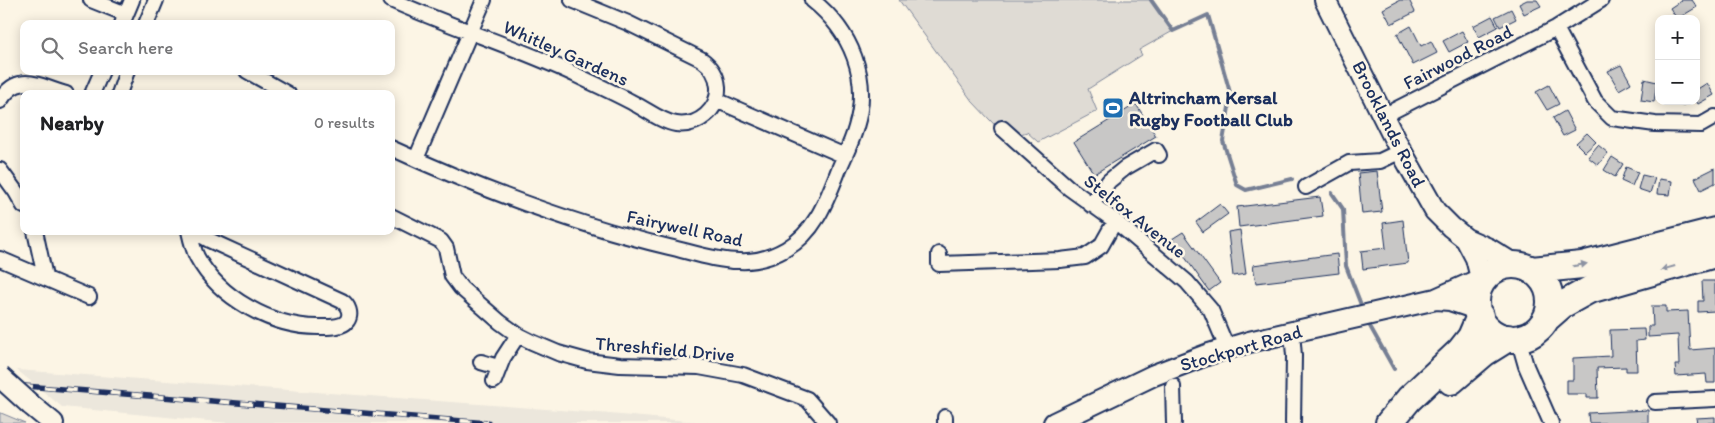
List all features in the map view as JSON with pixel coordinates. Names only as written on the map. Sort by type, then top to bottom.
[{"type":"highway","points":[[1389,423],[1409,399],[1460,351],[1471,337],[1479,312],[1478,290],[1482,282],[1495,270],[1505,266],[1582,265],[1715,231]]},
{"type":"highway","points":[[1410,423],[1434,397],[1488,350],[1513,338],[1525,336],[1537,330],[1562,305],[1589,290],[1715,254]]},
{"type":"highway","points":[[1524,267],[1538,274],[1547,288],[1550,303],[1546,319]]},
{"type":"highway","points":[[1479,312],[1488,328],[1494,333],[1513,338]]},
{"type":"main road","name":"Brooklands Road","points":[[1325,0],[1401,151],[1435,211],[1451,227],[1466,238],[1524,267]]},
{"type":"main road","name":"Brooklands Road","points":[[1466,238],[1476,258],[1482,282]]},
{"type":"main road","name":"Stockport Road","points":[[1054,423],[1154,375],[1227,348],[1436,299],[1474,282],[1482,282]]},
{"type":"main road","name":"Stockport Road","points":[[1436,299],[1450,300],[1479,312]]},
{"type":"main road","points":[[0,377],[53,423]]},
{"type":"street","points":[[91,0],[124,19],[132,0]]},
{"type":"street","points":[[136,0],[155,4],[148,20]]},
{"type":"street","name":"Whitley Gardens","points":[[390,0],[538,58],[671,123],[687,124],[700,120],[709,113],[716,100]]},
{"type":"street","points":[[416,159],[484,0]]},
{"type":"street","points":[[572,0],[628,23],[701,59],[715,74],[718,90],[716,100],[845,156]]},
{"type":"street","name":"Fairywell Road","points":[[395,150],[529,205],[592,226],[649,242],[723,260],[746,261],[776,254],[792,246],[805,234],[820,214],[855,132],[860,114],[861,87],[858,65],[851,46],[843,31],[829,14],[812,0]]},
{"type":"street","name":"Fairwood Road","points":[[1383,116],[1556,28],[1601,0]]},
{"type":"street","points":[[1556,28],[1595,101],[1612,118],[1655,124],[1701,125],[1715,117]]},
{"type":"street","points":[[94,90],[100,75]]},
{"type":"street","points":[[120,90],[125,75]]},
{"type":"street","points":[[254,75],[281,90]]},
{"type":"street","points":[[0,101],[8,89],[20,83],[28,83],[52,90]]},
{"type":"street","name":"Stelfox Avenue","points":[[1002,128],[1069,188],[1115,221],[1175,271],[1200,296],[1217,321],[1227,348]]},
{"type":"street","points":[[1091,205],[1109,181],[1125,168],[1156,150],[1160,155]]},
{"type":"street","points":[[1306,187],[1349,163],[1380,161],[1401,151]]},
{"type":"street","points":[[0,170],[20,199]]},
{"type":"street","name":"Threshfield Drive","points":[[395,218],[441,241],[446,248],[450,271],[457,284],[489,314],[518,335],[547,349],[587,361],[699,367],[743,375],[807,399],[828,423]]},
{"type":"street","points":[[939,254],[939,264],[1060,260],[1085,257],[1102,246],[1115,221]]},
{"type":"street","points":[[36,235],[44,277]]},
{"type":"street","points":[[192,235],[196,254],[204,267],[227,292],[247,307],[272,319],[312,327],[340,326],[349,318],[347,304],[342,301],[199,235]]},
{"type":"street","points":[[0,259],[89,297]]},
{"type":"street","points":[[1292,332],[1294,356],[1293,423]]},
{"type":"street","points":[[494,381],[498,367],[518,335]]},
{"type":"street","points":[[1513,338],[1551,423]]},
{"type":"street","points":[[481,362],[498,367]]},
{"type":"street","points":[[1173,386],[1174,423]]},
{"type":"street","points":[[1655,402],[1715,399]]},
{"type":"shaded area","points":[[899,0],[1151,0],[1173,31],[1139,50],[1142,55],[1088,89],[1097,111],[1038,142],[1027,132],[1007,138],[972,101]]},
{"type":"shaded area","points":[[17,370],[599,413],[708,423],[229,423],[62,407]]},
{"type":"shaded area","points":[[1,413],[25,423],[0,423]]},
{"type":"building","points":[[1400,0],[1409,0],[1415,12],[1391,24],[1383,9]]},
{"type":"building","points":[[1527,0],[1537,0],[1541,6],[1524,14],[1519,4]]},
{"type":"building","points":[[1682,0],[1692,0],[1697,7],[1684,15],[1674,15],[1670,8]]},
{"type":"building","points":[[1511,9],[1516,19],[1500,27],[1495,17]]},
{"type":"building","points":[[1492,16],[1498,27],[1479,37],[1473,26]]},
{"type":"building","points":[[1411,26],[1421,46],[1431,41],[1437,53],[1413,65],[1397,34]]},
{"type":"building","points":[[1462,31],[1468,42],[1449,52],[1443,41]]},
{"type":"building","points":[[1621,65],[1631,83],[1619,90],[1608,71]]},
{"type":"building","points":[[1644,79],[1655,82],[1654,102],[1641,100]]},
{"type":"building","points":[[1707,83],[1714,95],[1700,103],[1700,87]]},
{"type":"building","points":[[1549,85],[1559,104],[1547,110],[1536,92]]},
{"type":"building","name":"Altrincham Kersal Rugby Football Club","points":[[1136,104],[1156,136],[1094,174],[1074,142]]},
{"type":"building","points":[[1565,111],[1575,130],[1563,136],[1553,118]]},
{"type":"building","points":[[1587,133],[1596,142],[1585,152],[1576,143]]},
{"type":"building","points":[[1598,145],[1608,153],[1598,165],[1588,157]]},
{"type":"building","points":[[1612,157],[1623,164],[1615,177],[1604,170]]},
{"type":"building","points":[[1626,167],[1638,172],[1632,186],[1621,181]]},
{"type":"building","points":[[1715,168],[1715,183],[1701,190],[1695,178]]},
{"type":"building","points":[[1377,171],[1382,212],[1362,214],[1358,173]]},
{"type":"building","points":[[1642,175],[1655,178],[1650,193],[1638,189]]},
{"type":"building","points":[[1659,179],[1672,181],[1670,195],[1657,194]]},
{"type":"building","points":[[1320,197],[1323,216],[1239,227],[1237,207]]},
{"type":"building","points":[[1220,204],[1228,214],[1203,232],[1196,222]]},
{"type":"building","points":[[1403,220],[1408,263],[1363,269],[1361,251],[1386,248],[1383,223]]},
{"type":"building","points":[[1240,230],[1246,274],[1233,276],[1228,232]]},
{"type":"building","points":[[1183,232],[1220,283],[1209,291],[1172,239]]},
{"type":"building","points":[[1337,254],[1339,273],[1256,283],[1253,265]]},
{"type":"building","points":[[1702,281],[1715,281],[1715,311],[1698,312],[1698,301],[1703,301]]},
{"type":"building","points":[[1652,306],[1666,306],[1666,312],[1688,311],[1690,350],[1715,348],[1715,383],[1707,383],[1706,374],[1676,376],[1675,365],[1679,365],[1678,335],[1648,337],[1648,326],[1653,326]]},
{"type":"building","points":[[1644,329],[1645,340],[1636,341],[1637,371],[1626,371],[1626,367],[1597,368],[1598,398],[1587,398],[1587,394],[1567,394],[1567,380],[1573,380],[1573,358],[1611,356],[1610,330]]},
{"type":"building","points":[[1648,410],[1648,423],[1589,423],[1588,413]]},
{"type":"building","points":[[1715,417],[1715,423],[1697,423],[1696,418]]},
{"type":"waterway","points":[[1151,0],[1173,31],[1208,15],[1231,96],[1223,141],[1237,185],[1246,190],[1292,179]]},
{"type":"waterway","points":[[1332,193],[1343,209],[1346,266],[1363,310]]},
{"type":"waterway","points":[[1367,321],[1394,369]]},
{"type":"railway","points":[[0,384],[488,423]]},
{"type":"place","name":"Altrincham Kersal Rugby Football Club","points":[[1113,108]]}]
